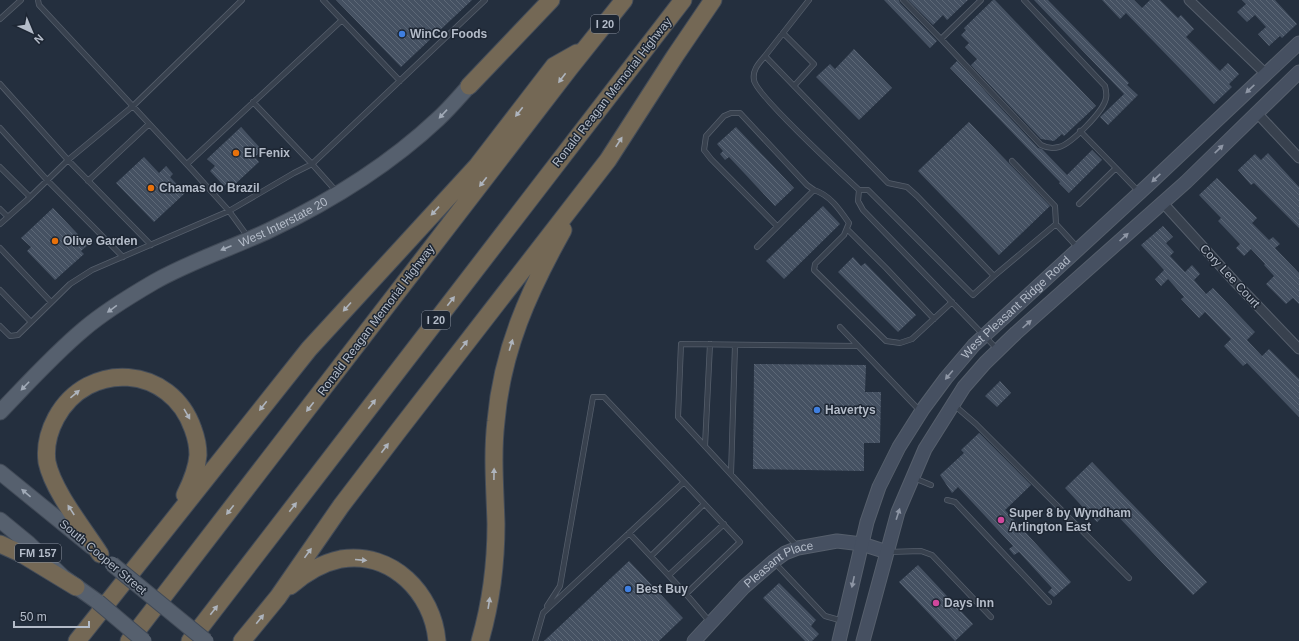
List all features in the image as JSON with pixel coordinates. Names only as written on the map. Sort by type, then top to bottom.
[{"type":"highway","points":[[469,86],[551,0]]},
{"type":"highway","name":"Ronald Reagan Memorial Highway","points":[[129,641],[624,0]]},
{"type":"highway","name":"Ronald Reagan Memorial Highway","points":[[190,641],[683,0]]},
{"type":"highway","points":[[480,641],[488,614],[494,576],[496,525],[494,445],[496,420],[507,359],[525,304],[541,269],[563,230],[674,56],[712,0]]},
{"type":"highway","points":[[77,641],[309,349],[477,166],[554,66],[586,48]]},
{"type":"highway","points":[[242,641],[278,596],[373,464],[539,247],[608,160]]},
{"type":"highway","points":[[106,559],[69,509],[47,462],[47,447],[52,426],[61,408],[74,395],[88,385],[112,377],[127,376],[154,384],[169,392],[180,403],[189,418],[196,437],[198,455],[194,476],[180,504],[155,543]]},
{"type":"highway","points":[[0,544],[20,553],[76,587]]},
{"type":"highway","points":[[278,596],[300,577],[321,565],[342,559],[362,559],[379,563],[398,572],[414,585],[426,602],[432,616],[436,641]]},
{"type":"main road","name":"West Interstate 20","points":[[0,412],[6,403],[84,328],[117,305],[162,278],[202,258],[270,230],[339,194],[364,178],[403,149],[439,119],[469,86]]},
{"type":"main road","name":"South Cooper Street","points":[[0,472],[206,641]]},
{"type":"main road","name":"FM 157","points":[[0,520],[28,543],[63,577],[98,602],[144,641]]},
{"type":"street","name":"West Interstate 20","points":[[469,86],[540,0]]},
{"type":"street","points":[[1189,0],[1266,74]]},
{"type":"street","name":"West Pleasant Ridge Road","points":[[839,641],[867,522],[879,487],[899,447],[921,412],[946,378],[974,345],[1140,193],[1299,43]]},
{"type":"street","name":"West Pleasant Ridge Road","points":[[863,641],[898,512],[925,449],[964,387],[998,350],[1163,203],[1299,72]]},
{"type":"street","points":[[1257,113],[1299,158]]},
{"type":"street","name":"Cory Lee Court","points":[[1163,203],[1299,349]]},
{"type":"street","name":"Pleasant Place","points":[[699,637],[744,587],[785,553],[798,548],[837,541],[862,544],[886,552]]},
{"type":"lane","points":[[0,19],[21,0]]},
{"type":"lane","points":[[38,0],[39,5],[229,211],[249,239]]},
{"type":"lane","points":[[0,224],[68,160],[133,106],[242,0]]},
{"type":"lane","points":[[323,0],[400,81]]},
{"type":"lane","points":[[0,326],[10,336],[18,335],[70,284],[86,274],[229,211],[312,164],[486,0]]},
{"type":"lane","points":[[809,0],[753,71],[754,82],[769,102],[859,190],[868,190],[973,296],[994,276],[1056,224]]},
{"type":"lane","points":[[903,0],[1041,145],[1051,149],[1060,147],[1073,139],[1100,110],[1106,99],[1105,86],[1024,0]]},
{"type":"lane","points":[[941,39],[981,0]]},
{"type":"lane","points":[[187,164],[342,20]]},
{"type":"lane","points":[[783,33],[814,64],[794,86]]},
{"type":"lane","points":[[765,56],[888,183],[907,187],[994,276]]},
{"type":"lane","points":[[0,84],[68,160],[151,245]]},
{"type":"lane","points":[[253,102],[339,194]]},
{"type":"lane","points":[[777,226],[704,150],[706,136],[724,116],[731,113],[740,113],[807,185],[820,192],[839,208],[849,223],[847,229],[844,235],[815,264],[814,270],[886,341],[900,343],[912,339],[952,302]]},
{"type":"lane","points":[[88,181],[150,124]]},
{"type":"lane","points":[[0,128],[47,180],[123,257]]},
{"type":"lane","points":[[1080,131],[1140,193]]},
{"type":"lane","points":[[1012,161],[1055,206],[1056,224],[1079,249]]},
{"type":"lane","points":[[0,167],[30,197]]},
{"type":"lane","points":[[1079,204],[1116,168]]},
{"type":"lane","points":[[757,247],[814,190]]},
{"type":"lane","points":[[859,190],[858,201],[863,210],[998,350]]},
{"type":"lane","points":[[0,209],[8,218]]},
{"type":"lane","points":[[847,229],[934,319]]},
{"type":"lane","points":[[0,248],[51,302]]},
{"type":"lane","points":[[0,290],[31,322]]},
{"type":"lane","points":[[840,327],[921,412]]},
{"type":"lane","points":[[798,548],[678,417],[681,344],[858,346]]},
{"type":"lane","points":[[705,446],[710,344]]},
{"type":"lane","points":[[731,474],[735,345]]},
{"type":"lane","points":[[535,641],[543,613],[560,586],[593,397],[604,397],[740,542],[686,594]]},
{"type":"lane","points":[[952,404],[976,424],[1129,578]]},
{"type":"lane","points":[[913,477],[931,485]]},
{"type":"lane","points":[[543,613],[684,482]]},
{"type":"lane","points":[[947,500],[955,502],[1049,602]]},
{"type":"lane","points":[[651,556],[704,504]]},
{"type":"lane","points":[[669,575],[724,524]]},
{"type":"lane","points":[[629,533],[669,575],[710,623]]},
{"type":"lane","points":[[886,552],[921,551],[932,555],[991,617]]},
{"type":"lane","points":[[774,561],[825,616],[844,621]]},
{"type":"building","name":"WinCo Foods","points":[[336,0],[472,0],[401,67]]},
{"type":"building","points":[[884,0],[899,0],[900,3],[937,41],[930,48]]},
{"type":"building","points":[[908,0],[968,0],[947,20],[943,15],[933,25]]},
{"type":"building","points":[[993,0],[995,0],[1096,106],[1064,136],[1062,134],[1054,141],[1041,139],[971,65],[977,59],[965,47],[969,43],[961,35],[966,30],[964,28]]},
{"type":"building","points":[[1034,0],[1048,0],[1129,83],[1127,85],[1138,95],[1108,125],[1100,117],[1124,94]]},
{"type":"building","points":[[1102,0],[1134,0],[1142,8],[1150,0],[1160,0],[1178,18],[1181,15],[1194,29],[1186,37],[1220,71],[1228,63],[1239,74],[1229,84],[1232,87],[1214,104],[1126,13],[1120,19]]},
{"type":"building","points":[[1242,0],[1275,0],[1297,24],[1282,38],[1280,36],[1269,46],[1258,34],[1266,27],[1255,15],[1247,22],[1237,12],[1246,4]]},
{"type":"building","points":[[854,49],[892,88],[859,120],[816,77],[830,64],[835,69]]},
{"type":"building","points":[[957,61],[1038,148],[1042,149],[1067,175],[1092,150],[1102,160],[1069,193],[950,68]]},
{"type":"building","points":[[969,122],[1050,206],[999,255],[918,171]]},
{"type":"building","name":"El Fenix","points":[[241,127],[262,150],[255,157],[259,162],[233,186],[229,182],[224,186],[210,171],[215,166],[207,159]]},
{"type":"building","points":[[736,127],[794,188],[775,206],[729,157],[725,160],[720,154],[723,151],[717,144]]},
{"type":"building","points":[[1268,153],[1299,187],[1299,228],[1254,183],[1251,185],[1238,170],[1255,154],[1261,160]]},
{"type":"building","name":"Chamas do Brazil","points":[[144,157],[159,173],[166,166],[173,174],[170,177],[185,193],[154,222],[116,183]]},
{"type":"building","points":[[1217,178],[1257,218],[1252,223],[1269,240],[1273,237],[1280,244],[1275,248],[1299,273],[1299,304],[1293,298],[1286,304],[1266,284],[1274,276],[1264,265],[1265,264],[1251,249],[1244,256],[1236,248],[1240,244],[1218,221],[1221,218],[1199,195]]},
{"type":"building","points":[[823,206],[840,224],[784,279],[766,261]]},
{"type":"building","name":"Olive Garden","points":[[53,208],[88,245],[81,251],[84,254],[55,280],[27,251],[31,247],[21,238]]},
{"type":"building","points":[[1163,226],[1173,237],[1166,243],[1174,252],[1170,256],[1185,272],[1192,265],[1200,274],[1194,280],[1206,294],[1213,288],[1255,332],[1247,340],[1262,356],[1269,349],[1299,379],[1299,417],[1247,363],[1243,366],[1224,346],[1231,339],[1205,312],[1199,318],[1181,299],[1184,297],[1168,279],[1161,286],[1155,279],[1164,270],[1141,245]]},
{"type":"building","points":[[853,257],[861,266],[865,263],[916,315],[898,332],[838,272]]},
{"type":"building","name":"Havertys","points":[[754,364],[866,365],[865,392],[881,392],[880,443],[864,443],[864,471],[753,469]]},
{"type":"building","points":[[1000,381],[1011,393],[997,407],[985,396]]},
{"type":"building","points":[[979,433],[1031,485],[1005,510],[1071,582],[1054,597],[1048,592],[1052,588],[1019,552],[1014,555],[1009,549],[1013,546],[958,487],[952,493],[940,475],[964,453],[961,450]]},
{"type":"building","points":[[1092,462],[1207,582],[1193,595],[1111,509],[1097,522],[1065,488]]},
{"type":"building","name":"Best Buy","points":[[629,561],[683,618],[659,641],[544,641]]},
{"type":"building","name":"Days Inn","points":[[918,565],[973,624],[955,641],[899,582]]},
{"type":"building","points":[[779,583],[816,620],[811,626],[819,634],[812,641],[805,641],[763,598]]},
{"type":"place","name":"WinCo Foods","points":[[402,34]]},
{"type":"place","name":"El Fenix","points":[[236,153]]},
{"type":"place","name":"Chamas do Brazil","points":[[151,188]]},
{"type":"place","name":"Olive Garden","points":[[55,241]]},
{"type":"place","name":"Havertys","points":[[817,410]]},
{"type":"place","name":"Super 8 by Wyndham Arlington East","points":[[1001,520]]},
{"type":"place","name":"Best Buy","points":[[628,589]]},
{"type":"place","name":"Days Inn","points":[[936,603]]}]
